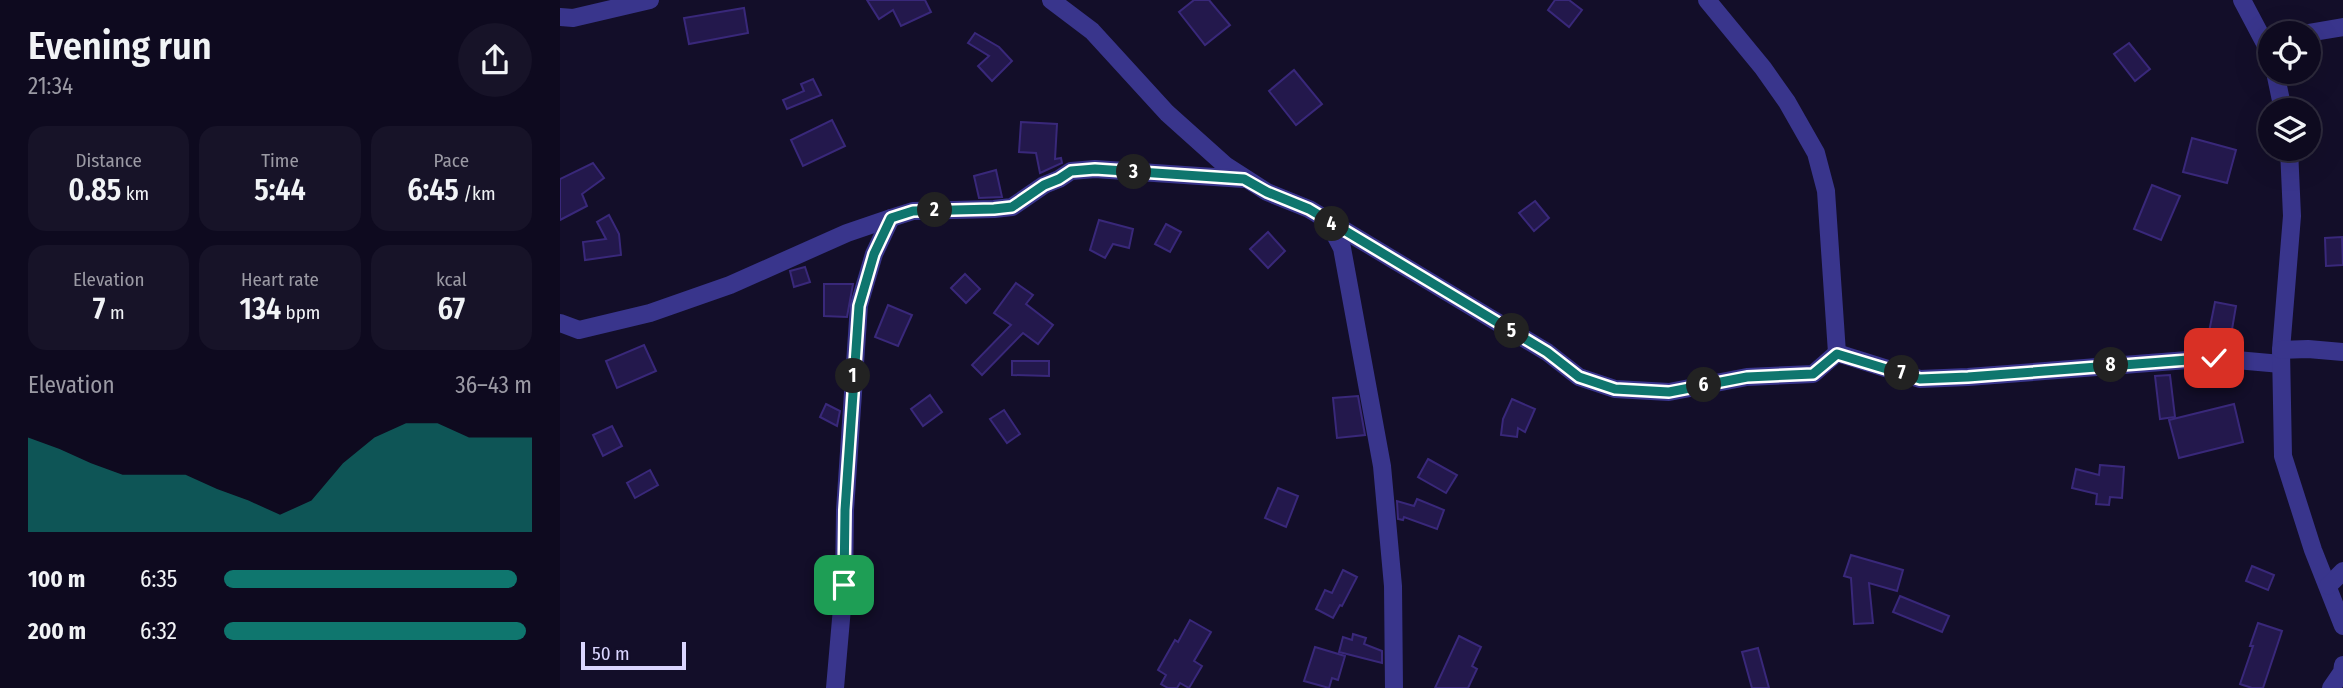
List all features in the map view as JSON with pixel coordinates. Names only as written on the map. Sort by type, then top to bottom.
[{"type":"street","points":[[560,17],[573,18],[650,0]]},
{"type":"street","points":[[1051,0],[1092,31],[1197,141],[1244,179],[1267,192],[1309,209],[1547,352],[1579,377],[1615,389],[1669,392],[1747,377],[1813,374],[1837,354]]},
{"type":"street","points":[[1707,0],[1763,68],[1787,102],[1816,153],[1826,191],[1837,354]]},
{"type":"street","points":[[2242,0],[2258,30]]},
{"type":"street","points":[[2321,31],[2343,27]]},
{"type":"street","points":[[2290,161],[2292,216],[2281,357],[2283,456],[2313,550],[2343,626]]},
{"type":"street","points":[[560,323],[579,330],[650,313],[730,285],[847,233],[913,211],[1012,207],[1044,185],[1071,171],[1095,169],[1244,179]]},
{"type":"street","points":[[835,688],[844,585],[845,510],[859,306],[874,254],[891,218]]},
{"type":"street","points":[[1328,221],[1342,248],[1382,466],[1393,586],[1394,688]]},
{"type":"street","points":[[1837,354],[1920,379],[2214,358],[2281,357],[2308,349],[2343,352]]},
{"type":"street","points":[[2328,586],[2343,571]]},
{"type":"street","points":[[2331,688],[2342,672],[2343,664]]},
{"type":"building","points":[[867,0],[925,0],[931,12],[901,26],[893,10],[879,19]]},
{"type":"building","points":[[1194,0],[1209,0],[1230,25],[1205,45],[1179,12]]},
{"type":"building","points":[[1555,0],[1569,0],[1582,10],[1569,27],[1548,10]]},
{"type":"building","points":[[744,8],[748,33],[689,44],[684,18]]},
{"type":"building","points":[[975,33],[999,47],[1012,61],[992,81],[978,66],[989,56],[968,43]]},
{"type":"building","points":[[2129,43],[2150,69],[2135,81],[2114,54]]},
{"type":"building","points":[[1294,70],[1322,104],[1296,125],[1269,91]]},
{"type":"building","points":[[813,79],[821,95],[787,109],[783,100],[804,91],[801,84]]},
{"type":"building","points":[[832,120],[845,146],[803,166],[791,140]]},
{"type":"building","points":[[1021,122],[1057,124],[1055,159],[1061,158],[1062,163],[1040,173],[1036,153],[1019,152]]},
{"type":"building","points":[[2192,138],[2236,150],[2227,183],[2183,172]]},
{"type":"building","points":[[593,163],[604,178],[582,194],[587,206],[560,220],[560,179]]},
{"type":"building","points":[[996,170],[1002,197],[979,198],[974,176]]},
{"type":"building","points":[[2152,185],[2180,196],[2161,240],[2134,229]]},
{"type":"building","points":[[1535,201],[1549,218],[1534,231],[1519,213]]},
{"type":"building","points":[[609,215],[619,234],[621,255],[585,260],[583,242],[606,239],[597,222]]},
{"type":"building","points":[[1099,220],[1133,229],[1129,248],[1113,244],[1105,258],[1090,250]]},
{"type":"building","points":[[1166,224],[1181,232],[1170,252],[1155,244]]},
{"type":"building","points":[[1268,232],[1285,251],[1268,268],[1250,249]]},
{"type":"building","points":[[2342,237],[2343,265],[2326,266],[2325,238]]},
{"type":"building","points":[[805,267],[810,282],[794,287],[790,271]]},
{"type":"building","points":[[965,274],[980,289],[966,303],[951,288]]},
{"type":"building","points":[[1016,283],[1033,295],[1026,304],[1053,325],[1038,344],[1023,333],[982,375],[972,365],[1011,325],[994,313]]},
{"type":"building","points":[[824,284],[853,284],[847,317],[824,316]]},
{"type":"building","points":[[2215,302],[2236,306],[2230,341],[2208,337]]},
{"type":"building","points":[[888,305],[912,315],[898,346],[875,337]]},
{"type":"building","points":[[644,345],[656,371],[617,388],[606,361]]},
{"type":"building","points":[[1012,361],[1049,361],[1049,376],[1012,375]]},
{"type":"building","points":[[2170,375],[2175,417],[2160,419],[2155,376]]},
{"type":"building","points":[[930,395],[942,412],[923,426],[911,409]]},
{"type":"building","points":[[1358,396],[1365,435],[1337,438],[1333,398]]},
{"type":"building","points":[[1512,399],[1535,409],[1525,432],[1518,428],[1517,437],[1501,435],[1503,419]]},
{"type":"building","points":[[826,404],[840,411],[837,426],[820,417]]},
{"type":"building","points":[[2234,404],[2243,442],[2179,458],[2169,420]]},
{"type":"building","points":[[1004,410],[1020,434],[1007,443],[990,419]]},
{"type":"building","points":[[612,426],[622,446],[603,456],[593,435]]},
{"type":"building","points":[[1428,459],[1457,475],[1446,493],[1418,477]]},
{"type":"building","points":[[2100,465],[2124,467],[2122,498],[2110,497],[2109,505],[2096,504],[2097,494],[2072,488],[2076,469],[2099,475]]},
{"type":"building","points":[[650,470],[658,485],[635,498],[627,483]]},
{"type":"building","points":[[1278,488],[1298,496],[1286,527],[1265,518]]},
{"type":"building","points":[[1417,499],[1444,510],[1437,529],[1404,517],[1403,520],[1398,519],[1397,501],[1414,506]]},
{"type":"building","points":[[1851,555],[1903,570],[1897,591],[1869,583],[1873,623],[1854,624],[1851,578],[1844,576]]},
{"type":"building","points":[[2252,566],[2274,575],[2268,590],[2246,581]]},
{"type":"building","points":[[1343,570],[1357,577],[1333,618],[1316,609],[1325,590],[1332,593]]},
{"type":"building","points":[[1900,596],[1949,616],[1942,632],[1893,612]]},
{"type":"building","points":[[1190,620],[1211,632],[1194,661],[1202,666],[1189,688],[1180,683],[1177,688],[1168,688],[1161,684],[1166,675],[1158,670]]},
{"type":"building","points":[[2258,623],[2282,631],[2263,688],[2252,688],[2240,684]]},
{"type":"building","points":[[1353,634],[1366,638],[1364,644],[1382,651],[1382,663],[1339,652],[1343,637],[1352,640]]},
{"type":"building","points":[[1459,636],[1481,647],[1472,666],[1477,669],[1468,688],[1435,688]]},
{"type":"building","points":[[1315,647],[1345,656],[1338,680],[1332,678],[1329,688],[1304,681]]},
{"type":"building","points":[[1758,648],[1769,688],[1752,688],[1742,652]]},
{"type":"route","points":[[844,585],[849,419],[859,306],[874,254],[891,218],[913,211],[1012,207],[1044,185],[1071,171],[1095,169],[1244,179],[1267,192],[1309,209],[1547,352],[1579,377],[1615,389],[1669,392],[1747,377],[1813,374],[1837,354],[1920,379],[2214,358]]}]
